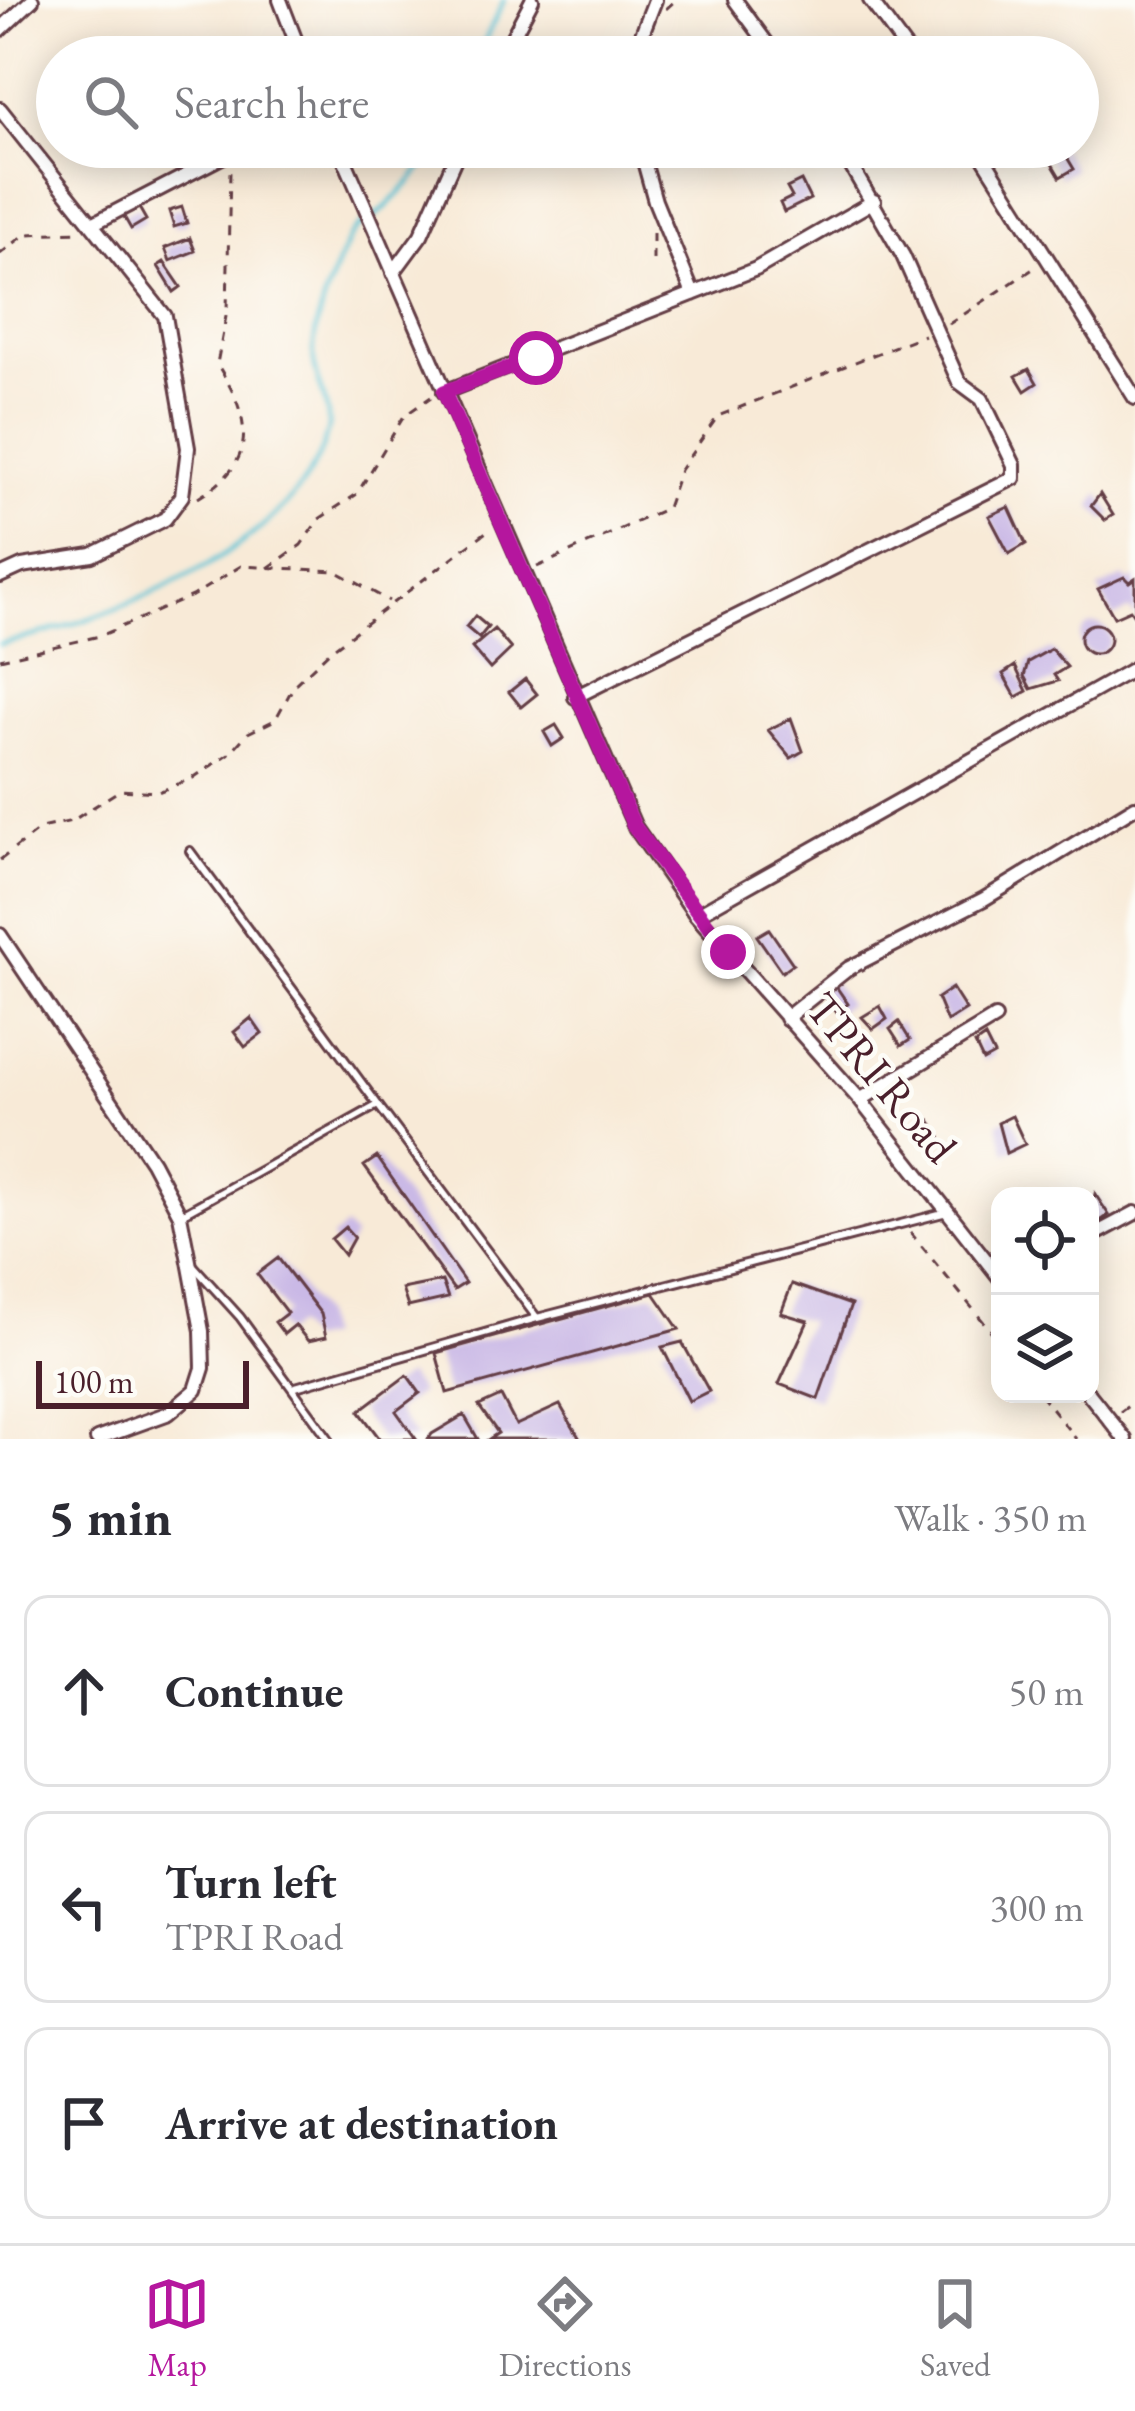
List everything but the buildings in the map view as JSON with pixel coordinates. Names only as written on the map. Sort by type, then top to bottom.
[{"type":"street","points":[[0,30],[32,0]]},
{"type":"street","points":[[280,0],[294,36]]},
{"type":"street","points":[[513,36],[532,0]]},
{"type":"street","points":[[641,36],[655,0]]},
{"type":"street","points":[[736,0],[762,36]]},
{"type":"street","points":[[870,0],[897,36]]},
{"type":"street","points":[[0,109],[36,153]]},
{"type":"street","points":[[0,576],[22,566],[92,555],[175,510],[188,448],[165,316],[49,168]]},
{"type":"street","points":[[94,223],[202,168]]},
{"type":"street","name":"TPRI Road","points":[[348,168],[634,826],[696,915],[860,1100],[991,1267]]},
{"type":"street","points":[[393,273],[421,235],[451,168]]},
{"type":"street","points":[[646,168],[693,294]]},
{"type":"street","points":[[575,698],[1012,482],[1014,465],[982,399],[959,382],[874,201],[853,168]]},
{"type":"street","points":[[990,168],[1135,398]]},
{"type":"street","points":[[444,392],[791,251],[874,201]]},
{"type":"street","points":[[696,915],[1135,668]]},
{"type":"street","points":[[786,1018],[850,968],[984,899],[1135,806]]},
{"type":"street","points":[[0,935],[152,1162],[180,1215],[189,1261],[202,1331],[203,1368],[196,1390],[169,1413],[97,1439]]},
{"type":"street","points":[[860,1100],[995,1018]]},
{"type":"street","points":[[1099,1232],[1135,1213]]},
{"type":"street","points":[[1096,1403],[1125,1439]]},
{"type":"lane","points":[[190,851],[537,1318]]},
{"type":"lane","points":[[180,1215],[368,1106],[378,1105]]},
{"type":"lane","points":[[292,1388],[537,1318],[947,1212]]},
{"type":"lane","points":[[189,1261],[240,1317],[328,1439]]},
{"type":"path","points":[[175,510],[235,471],[245,436],[237,395],[217,364],[226,311],[235,168]]},
{"type":"path","points":[[653,268],[650,247],[658,208]]},
{"type":"path","points":[[0,254],[26,234],[75,236],[94,223]]},
{"type":"path","points":[[525,574],[667,508],[680,470],[718,416],[934,332],[1047,261]]},
{"type":"path","points":[[268,568],[302,545],[320,519],[357,494],[404,416],[420,401],[444,392]]},
{"type":"path","points":[[0,860],[41,828],[72,821],[120,790],[158,792],[193,778],[248,733],[275,720],[295,684],[370,625],[391,601],[446,568],[501,519]]},
{"type":"path","points":[[0,659],[100,636],[192,596],[241,566],[336,571],[391,601]]},
{"type":"path","points":[[904,1224],[991,1331]]},
{"type":"path","points":[[1109,1420],[1135,1401]]},
{"type":"path","points":[[1047,1403],[1076,1439]]},
{"type":"waterway","points":[[487,36],[504,0]]},
{"type":"waterway","points":[[0,644],[142,598],[238,545],[278,512],[308,475],[327,433],[314,347],[319,315],[336,267],[352,234],[384,209],[422,168]]},
{"type":"route","points":[[536,358],[444,392],[634,826],[728,952]]}]
